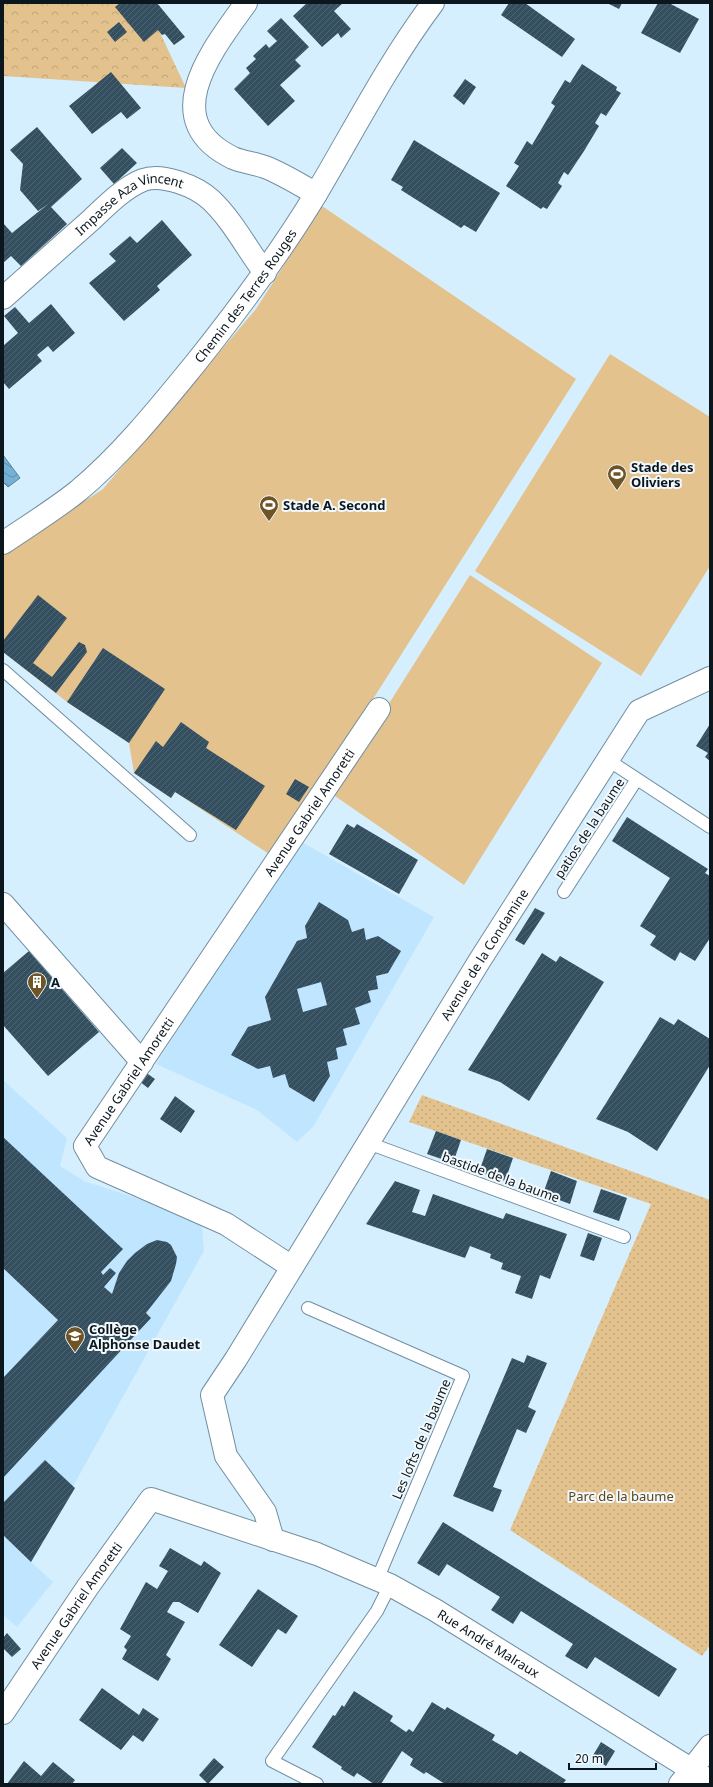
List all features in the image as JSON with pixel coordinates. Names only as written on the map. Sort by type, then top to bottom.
[{"type":"street","points":[[246,3],[210,54],[199,78],[194,99],[195,115],[206,138],[220,151],[235,159],[267,168],[316,194]]},
{"type":"street","name":"Chemin des Terres Rouges","points":[[3,543],[40,519],[77,491],[112,459],[158,408],[265,273],[316,194],[373,93],[433,3]]},
{"type":"street","name":"Impasse Aza Vincent","points":[[3,298],[118,196],[133,185],[144,180],[156,178],[184,183],[210,199],[234,227],[265,273]]},
{"type":"street","name":"Avenue de la Condamine","points":[[292,1267],[480,960],[639,711],[710,678]]},
{"type":"street","name":"Avenue Gabriel Amoretti","points":[[292,1267],[226,1224],[97,1167],[85,1146],[379,709]]},
{"type":"street","points":[[3,904],[142,1062]]},
{"type":"street","points":[[273,1540],[265,1512],[226,1456],[212,1395],[292,1267]]},
{"type":"street","name":"Avenue Gabriel Amoretti","points":[[3,1714],[87,1588],[151,1499]]},
{"type":"street","name":"Rue André Malraux","points":[[151,1499],[317,1554],[383,1583],[435,1610],[686,1777],[710,1781]]},
{"type":"street","points":[[686,1777],[710,1746]]},
{"type":"lane","points":[[3,670],[190,835]]},
{"type":"lane","name":"patios de la baume","points":[[608,760],[710,827]]},
{"type":"lane","name":"patios de la baume","points":[[564,892],[637,779]]},
{"type":"lane","name":"bastide de la baume","points":[[368,1144],[624,1236]]},
{"type":"lane","name":"Les lofts de la baume","points":[[308,1308],[463,1376],[383,1583]]},
{"type":"lane","points":[[316,1784],[272,1761],[377,1611],[383,1583]]},
{"type":"shaded area","points":[[300,841],[434,917],[313,1127],[297,1142],[257,1110],[156,1064]]},
{"type":"shaded area","name":"Collège Alphonse Daudet","points":[[3,1080],[67,1138],[60,1166],[84,1181],[182,1213],[202,1227],[204,1251],[31,1562],[53,1582],[17,1627],[3,1615]]},
{"type":"green space","points":[[3,3],[146,3],[186,88],[3,76]]},
{"type":"green space","name":"Stade A. Second","points":[[322,206],[576,379],[272,856],[175,792],[171,798],[134,773],[129,743],[67,702],[3,652],[3,555],[103,489],[256,309]]},
{"type":"green space","name":"Stade des Oliviers","points":[[610,354],[710,417],[710,566],[641,676],[475,571]]},
{"type":"green space","points":[[470,575],[602,663],[464,885],[332,794]]},
{"type":"green space","name":"Parc de la baume","points":[[422,1095],[710,1200],[710,1645],[702,1656],[510,1530],[651,1204],[409,1122]]},
{"type":"water","points":[[3,455],[20,478],[8,487],[3,482]]},
{"type":"building","points":[[120,3],[157,3],[185,37],[174,45],[165,34],[162,35],[158,30],[144,42],[115,7]]},
{"type":"building","points":[[307,3],[343,3],[334,11],[351,29],[341,38],[338,33],[322,47],[293,16]]},
{"type":"building","points":[[509,3],[525,3],[575,39],[562,57],[501,15]]},
{"type":"building","points":[[607,3],[622,3],[619,9]]},
{"type":"building","points":[[658,3],[669,3],[699,19],[680,53],[641,33]]},
{"type":"building","points":[[281,18],[309,47],[295,60],[301,66],[280,85],[295,101],[268,126],[234,89],[250,73],[246,68],[256,59],[253,56],[266,44],[269,48],[277,41],[267,31]]},
{"type":"building","points":[[119,22],[127,32],[115,42],[107,32]]},
{"type":"building","points":[[582,64],[617,87],[616,90],[621,93],[606,116],[601,113],[595,123],[599,126],[584,151],[568,175],[564,172],[558,183],[562,186],[547,209],[543,207],[541,209],[506,186],[519,166],[514,163],[527,141],[532,145],[555,106],[551,103],[565,80],[570,83]]},
{"type":"building","points":[[111,72],[141,108],[127,119],[121,112],[92,134],[69,106]]},
{"type":"building","points":[[465,79],[476,87],[464,105],[453,96]]},
{"type":"building","points":[[37,127],[82,179],[51,207],[67,224],[21,266],[11,256],[3,263],[3,223],[12,233],[48,204],[38,211],[20,190],[23,164],[10,150]]},
{"type":"building","points":[[414,140],[500,193],[476,232],[464,225],[461,228],[401,190],[403,187],[391,180]]},
{"type":"building","points":[[122,148],[137,163],[114,184],[100,168]]},
{"type":"building","points":[[162,220],[192,255],[157,286],[160,290],[124,321],[89,283],[116,261],[109,254],[130,236],[137,243]]},
{"type":"building","points":[[51,304],[75,333],[53,352],[48,346],[37,355],[42,361],[9,389],[3,382],[3,346],[18,333],[4,316],[15,307],[29,323]]},
{"type":"building","points":[[38,595],[67,618],[33,663],[52,677],[79,642],[85,645],[87,652],[56,693],[3,652],[3,641]]},
{"type":"building","points":[[103,648],[165,689],[129,743],[67,702]]},
{"type":"building","points":[[181,722],[209,742],[206,748],[265,786],[236,830],[175,792],[171,798],[134,773],[156,741],[163,747]]},
{"type":"building","points":[[710,724],[710,761],[705,757],[708,753],[696,746]]},
{"type":"building","points":[[295,779],[309,787],[299,802],[286,794]]},
{"type":"building","points":[[627,817],[708,869],[705,873],[710,876],[710,938],[695,961],[680,952],[675,961],[650,945],[656,936],[640,926],[670,878],[612,841]]},
{"type":"building","points":[[347,824],[354,828],[357,824],[418,860],[399,894],[329,854]]},
{"type":"building","points":[[319,902],[348,920],[352,932],[364,928],[366,940],[378,936],[401,951],[388,973],[376,976],[378,989],[368,991],[371,1002],[355,1008],[360,1024],[343,1029],[347,1045],[336,1048],[338,1059],[327,1062],[330,1076],[314,1102],[289,1087],[285,1074],[273,1078],[270,1066],[258,1069],[231,1055],[248,1027],[271,1020],[265,997],[297,941],[307,938],[305,926]],"holes":[[[321,982],[327,1005],[303,1012],[297,989]]]},
{"type":"building","points":[[535,908],[545,913],[524,945],[515,940]]},
{"type":"building","name":"A","points":[[29,951],[99,1032],[48,1076],[3,1025],[3,973]]},
{"type":"building","points":[[542,953],[556,962],[560,956],[604,982],[529,1101],[500,1082],[468,1070]]},
{"type":"building","points":[[660,1017],[674,1025],[678,1019],[710,1039],[710,1065],[657,1151],[628,1132],[596,1119]]},
{"type":"building","points":[[145,1072],[155,1079],[148,1088],[139,1081]]},
{"type":"building","points":[[175,1096],[195,1111],[181,1133],[160,1119]]},
{"type":"building","points":[[436,1131],[461,1140],[453,1163],[427,1154]]},
{"type":"building","points":[[3,1137],[123,1249],[101,1272],[103,1275],[110,1268],[116,1273],[104,1287],[112,1294],[119,1273],[127,1261],[147,1244],[157,1240],[167,1242],[171,1245],[177,1257],[171,1281],[146,1313],[151,1318],[3,1478],[3,1378],[58,1320],[3,1268]]},
{"type":"building","points":[[487,1149],[513,1158],[505,1181],[479,1172]]},
{"type":"building","points":[[551,1171],[577,1181],[570,1204],[543,1194]]},
{"type":"building","points":[[395,1181],[420,1190],[412,1212],[425,1216],[433,1194],[503,1219],[506,1213],[567,1234],[550,1279],[540,1275],[532,1299],[515,1293],[521,1276],[501,1269],[503,1263],[490,1258],[491,1254],[470,1246],[465,1258],[366,1224]]},
{"type":"building","points":[[601,1189],[627,1198],[619,1221],[593,1212]]},
{"type":"building","points":[[588,1233],[602,1238],[594,1261],[580,1256]]},
{"type":"building","points":[[527,1355],[547,1363],[528,1407],[536,1411],[526,1433],[517,1429],[493,1487],[502,1490],[493,1512],[453,1496],[512,1358],[524,1363]]},
{"type":"building","points":[[45,1460],[75,1488],[31,1562],[3,1535],[3,1503]]},
{"type":"building","points":[[443,1522],[677,1669],[659,1697],[595,1657],[587,1669],[565,1656],[573,1644],[521,1611],[513,1624],[491,1610],[500,1597],[447,1564],[439,1576],[417,1563]]},
{"type":"building","points":[[170,1548],[201,1566],[204,1561],[221,1573],[198,1613],[179,1602],[173,1602],[167,1612],[185,1622],[166,1655],[171,1659],[158,1681],[122,1659],[127,1650],[124,1647],[131,1636],[120,1629],[146,1582],[157,1589],[168,1571],[159,1566]]},
{"type":"building","points":[[258,1589],[298,1616],[286,1634],[278,1629],[252,1667],[219,1645]]},
{"type":"building","points":[[7,1633],[21,1649],[12,1657],[3,1648],[3,1638]]},
{"type":"building","points":[[102,1688],[139,1715],[143,1708],[159,1719],[143,1742],[133,1735],[121,1750],[79,1720]]},
{"type":"building","points":[[354,1691],[393,1716],[390,1721],[406,1732],[409,1729],[413,1732],[432,1702],[445,1710],[447,1707],[495,1735],[492,1740],[517,1755],[520,1751],[566,1780],[563,1784],[445,1784],[426,1772],[424,1774],[410,1765],[413,1759],[402,1751],[381,1784],[374,1784],[357,1773],[354,1777],[312,1747],[333,1715],[335,1716],[342,1705],[344,1707]]},
{"type":"building","points":[[601,1742],[615,1751],[606,1766],[592,1757]]},
{"type":"building","points":[[214,1758],[224,1767],[208,1784],[199,1775]]},
{"type":"building","points":[[24,1761],[41,1776],[53,1762],[75,1780],[72,1784],[7,1784]]},
{"type":"place","name":"Stade des Oliviers","points":[[617,491]]},
{"type":"place","name":"Stade A. Second","points":[[269,522]]},
{"type":"place","name":"A","points":[[37,999]]},
{"type":"place","name":"Collège Alphonse Daudet","points":[[75,1353]]}]
